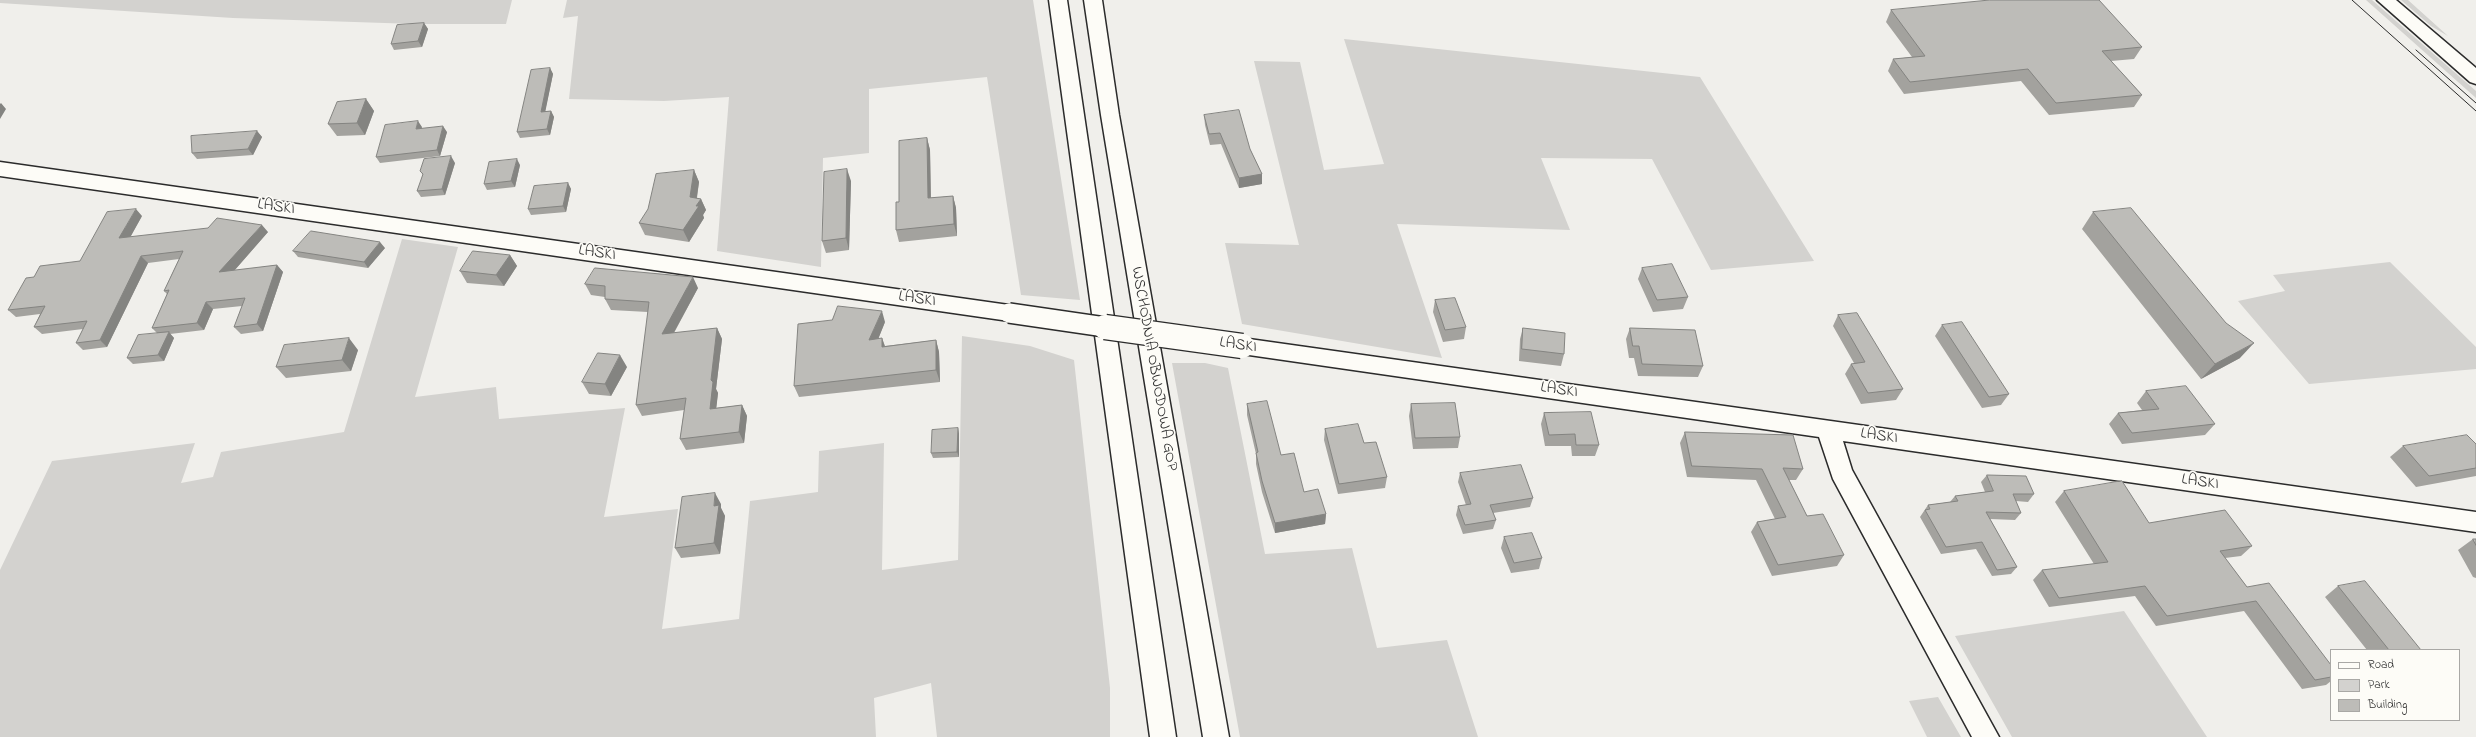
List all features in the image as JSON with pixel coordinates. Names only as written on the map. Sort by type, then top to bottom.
[{"type":"main road","points":[[1058,0],[1163,737]]},
{"type":"main road","name":"WSCHODNIA OBWODOWA GOP","points":[[1093,0],[1110,115],[1216,737]]},
{"type":"main road","points":[[2386,0],[2476,78]]},
{"type":"main road","name":"LASKI","points":[[0,169],[2476,522]]},
{"type":"main road","points":[[1828,430],[1841,472],[1986,737]]},
{"type":"green space","points":[[0,0],[512,0],[506,24],[415,24],[233,18],[0,3]]},
{"type":"green space","points":[[567,0],[1033,0],[1080,300],[1021,295],[987,77],[869,89],[869,153],[823,158],[821,267],[717,251],[729,97],[664,101],[569,99],[578,16],[563,18]]},
{"type":"green space","points":[[2366,0],[2372,0],[2476,91],[2476,98]]},
{"type":"green space","points":[[2401,0],[2408,0],[2448,36],[2431,26]]},
{"type":"green space","points":[[1344,39],[1700,77],[1814,261],[1711,270],[1652,159],[1541,158],[1570,230],[1397,224],[1442,358],[1242,324],[1225,243],[1299,245],[1254,61],[1300,62],[1324,170],[1384,164]]},
{"type":"green space","points":[[402,239],[458,247],[415,397],[496,387],[499,419],[625,408],[604,517],[678,509],[662,629],[739,619],[750,501],[818,492],[819,451],[884,443],[882,570],[958,560],[962,336],[1030,346],[1074,360],[1110,688],[1110,737],[937,737],[931,683],[874,698],[876,737],[0,737],[0,570],[52,461],[195,443],[181,483],[213,477],[221,452],[344,432]]},
{"type":"green space","points":[[2390,262],[2476,347],[2476,369],[2309,384],[2238,301],[2285,291],[2273,275]]},
{"type":"green space","points":[[1172,363],[1205,363],[1228,368],[1265,554],[1352,548],[1377,648],[1447,640],[1478,737],[1240,737]]},
{"type":"green space","points":[[2124,611],[2207,737],[2012,737],[1955,636]]},
{"type":"green space","points":[[1938,697],[1961,737],[1927,737],[1909,701]]},
{"type":"building","points":[[1990,0],[2099,0],[2142,47],[2102,51],[2142,95],[2056,103],[2028,69],[1910,82],[1893,59],[1925,56],[1891,10]]},
{"type":"building","points":[[424,23],[418,41],[391,44],[397,25]]},
{"type":"building","points":[[550,68],[541,112],[551,111],[547,129],[517,132],[531,70]]},
{"type":"building","points":[[366,99],[357,123],[328,124],[337,102]]},
{"type":"building","points":[[1239,110],[1250,149],[1262,174],[1239,178],[1220,133],[1209,134],[1204,115]]},
{"type":"building","points":[[418,121],[416,129],[443,126],[437,150],[376,157],[385,125]]},
{"type":"building","points":[[257,131],[248,149],[192,153],[191,136]]},
{"type":"building","points":[[927,138],[928,198],[953,196],[954,224],[896,230],[896,202],[899,202],[899,141]]},
{"type":"building","points":[[451,156],[442,189],[417,191],[423,174],[420,171],[424,159]]},
{"type":"building","points":[[517,159],[511,181],[484,184],[489,162]]},
{"type":"building","points":[[847,169],[846,238],[822,241],[824,172]]},
{"type":"building","points":[[694,170],[690,197],[701,199],[696,206],[699,206],[683,230],[639,223],[648,209],[656,174]]},
{"type":"building","points":[[568,183],[563,206],[528,209],[534,186]]},
{"type":"building","points":[[2131,208],[2226,323],[2254,343],[2215,364],[2093,212]]},
{"type":"building","points":[[136,209],[119,238],[208,228],[217,218],[262,225],[219,272],[277,265],[257,324],[234,327],[245,298],[206,302],[197,323],[152,328],[169,290],[164,291],[183,251],[141,256],[100,340],[76,343],[87,321],[34,327],[45,306],[8,310],[26,278],[34,277],[40,266],[80,261],[107,212]]},
{"type":"building","points":[[311,231],[380,242],[364,262],[293,251]]},
{"type":"building","points":[[473,251],[510,255],[496,275],[460,271]]},
{"type":"building","points":[[1672,264],[1688,297],[1657,300],[1642,268]]},
{"type":"building","points":[[595,268],[693,277],[662,334],[717,328],[711,380],[713,382],[710,409],[742,405],[739,432],[680,439],[686,398],[636,405],[649,302],[605,299],[605,286],[585,284]]},
{"type":"building","points":[[1455,298],[1466,327],[1445,330],[1435,300]]},
{"type":"building","points":[[838,306],[882,311],[869,340],[882,338],[882,347],[936,340],[936,370],[794,386],[798,324],[832,320]]},
{"type":"building","points":[[1857,313],[1903,389],[1868,393],[1851,364],[1865,362],[1838,315]]},
{"type":"building","points":[[1962,322],[2009,394],[1989,397],[1942,325]]},
{"type":"building","points":[[1523,328],[1565,333],[1564,354],[1522,349]]},
{"type":"building","points":[[1630,328],[1695,330],[1703,366],[1642,364],[1639,346],[1633,346]]},
{"type":"building","points":[[169,332],[158,355],[127,358],[138,335]]},
{"type":"building","points":[[349,338],[342,360],[276,367],[284,345]]},
{"type":"building","points":[[598,353],[620,355],[605,384],[582,382]]},
{"type":"building","points":[[2186,386],[2215,424],[2132,433],[2118,413],[2159,409],[2146,391]]},
{"type":"building","points":[[1267,401],[1281,455],[1294,453],[1304,492],[1318,489],[1326,514],[1275,523],[1262,481],[1256,453],[1258,452],[1247,404]]},
{"type":"building","points":[[1455,403],[1460,437],[1415,438],[1411,404]]},
{"type":"building","points":[[1591,412],[1599,445],[1576,445],[1575,434],[1549,435],[1544,413]]},
{"type":"building","points":[[1358,424],[1364,443],[1376,442],[1387,477],[1339,484],[1325,429]]},
{"type":"building","points":[[958,428],[957,452],[931,453],[932,430]]},
{"type":"building","points":[[1685,432],[1793,435],[1803,469],[1783,468],[1807,516],[1823,514],[1844,555],[1778,565],[1757,522],[1786,517],[1762,469],[1692,466]]},
{"type":"building","points":[[2467,435],[2476,444],[2476,468],[2429,476],[2403,446]]},
{"type":"building","points":[[1521,465],[1533,498],[1490,505],[1496,520],[1465,525],[1458,506],[1471,504],[1460,473]]},
{"type":"building","points":[[1987,475],[2026,476],[2034,494],[2013,494],[2021,513],[1986,512],[2017,567],[1997,570],[1982,542],[1946,547],[1925,510],[1930,509],[1928,505],[1958,501],[1955,496],[1993,491]]},
{"type":"building","points":[[2122,481],[2149,523],[2225,510],[2252,546],[2220,551],[2247,587],[2269,583],[2330,664],[2330,677],[2315,680],[2256,601],[2167,616],[2145,586],[2059,598],[2042,570],[2108,562],[2064,491]]},
{"type":"building","points":[[715,493],[714,506],[719,505],[714,543],[675,548],[682,497]]},
{"type":"building","points":[[1532,533],[1542,558],[1514,563],[1504,537]]},
{"type":"building","points":[[2365,581],[2420,649],[2388,649],[2338,586]]},
{"type":"tram line","points":[[2352,0],[2476,111]]},
{"type":"tram line","points":[[2416,50],[2476,103]]}]
